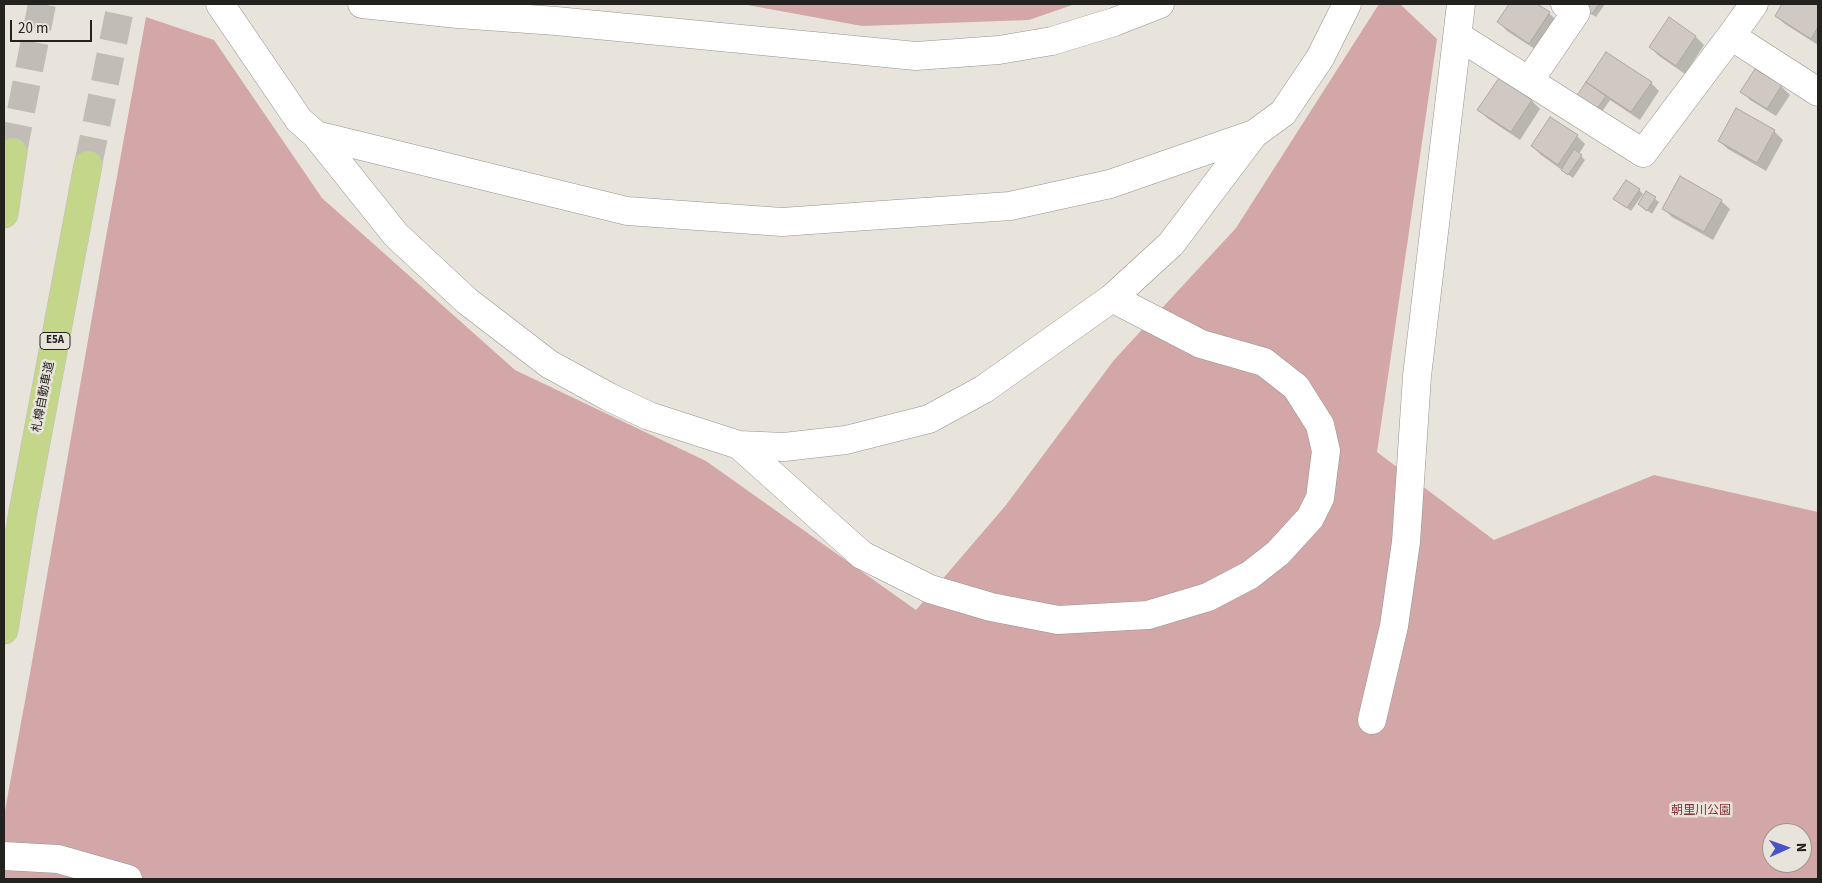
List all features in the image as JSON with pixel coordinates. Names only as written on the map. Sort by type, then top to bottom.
[{"type":"highway","points":[[4,214],[13,152]]},
{"type":"highway","name":"札樽自動車道","points":[[4,630],[22,517],[88,165]]},
{"type":"street","points":[[220,4],[299,120],[316,135],[396,235],[467,301],[549,364],[609,397],[649,416],[739,445],[784,447],[846,440],[929,418],[984,389],[1112,298],[1171,244],[1254,134]]},
{"type":"street","points":[[362,4],[916,56],[999,50],[1052,41],[1114,22],[1160,4]]},
{"type":"street","points":[[316,135],[627,211],[782,222],[1010,206],[1110,184],[1254,134],[1283,113],[1320,58],[1347,4]]},
{"type":"street","points":[[1372,720],[1394,626],[1406,542],[1417,376],[1461,4]]},
{"type":"street","points":[[1529,81],[1576,12],[1565,4]]},
{"type":"street","points":[[1458,36],[1643,152],[1754,4]]},
{"type":"street","points":[[1731,36],[1818,92]]},
{"type":"street","points":[[739,445],[862,555],[930,589],[991,607],[1058,620],[1148,615],[1208,597],[1250,575],[1278,553],[1310,518],[1320,498],[1326,451],[1320,425],[1296,387],[1264,362],[1201,344],[1112,298]]},
{"type":"street","points":[[4,856],[58,859],[128,879]]},
{"type":"green space","points":[[742,4],[1075,4],[1029,20],[862,26]]},
{"type":"green space","name":"朝里川公園","points":[[1379,4],[1400,4],[1437,39],[1377,452],[1494,540],[1654,475],[1818,512],[1818,879],[4,879],[4,816],[146,17],[214,40],[322,198],[515,370],[706,461],[916,610],[1006,505],[1114,360],[1236,228]]},
{"type":"building","points":[[1509,4],[1537,4],[1550,12],[1529,44],[1497,22]]},
{"type":"building","points":[[1586,4],[1599,4],[1592,14],[1583,8]]},
{"type":"building","points":[[1782,4],[1818,4],[1818,27],[1811,39],[1775,16]]},
{"type":"building","points":[[1669,17],[1696,36],[1676,66],[1649,47]]},
{"type":"building","points":[[1606,52],[1652,82],[1631,112],[1586,82]]},
{"type":"building","points":[[1755,69],[1782,85],[1767,109],[1740,92]]},
{"type":"building","points":[[1499,78],[1532,100],[1511,132],[1477,110]]},
{"type":"building","points":[[1586,82],[1606,96],[1592,116],[1572,103]]},
{"type":"building","points":[[1736,108],[1775,130],[1757,163],[1718,141]]},
{"type":"building","points":[[1550,117],[1578,135],[1558,165],[1531,146]]},
{"type":"building","points":[[1574,149],[1582,155],[1568,175],[1561,170]]},
{"type":"building","points":[[1680,176],[1722,200],[1704,232],[1662,209]]},
{"type":"building","points":[[1626,180],[1640,189],[1627,208],[1613,199]]},
{"type":"building","points":[[1646,191],[1656,197],[1647,211],[1638,204]]},
{"type":"tunnel","points":[[13,152],[42,4]]},
{"type":"tunnel","points":[[88,165],[121,4]]}]
